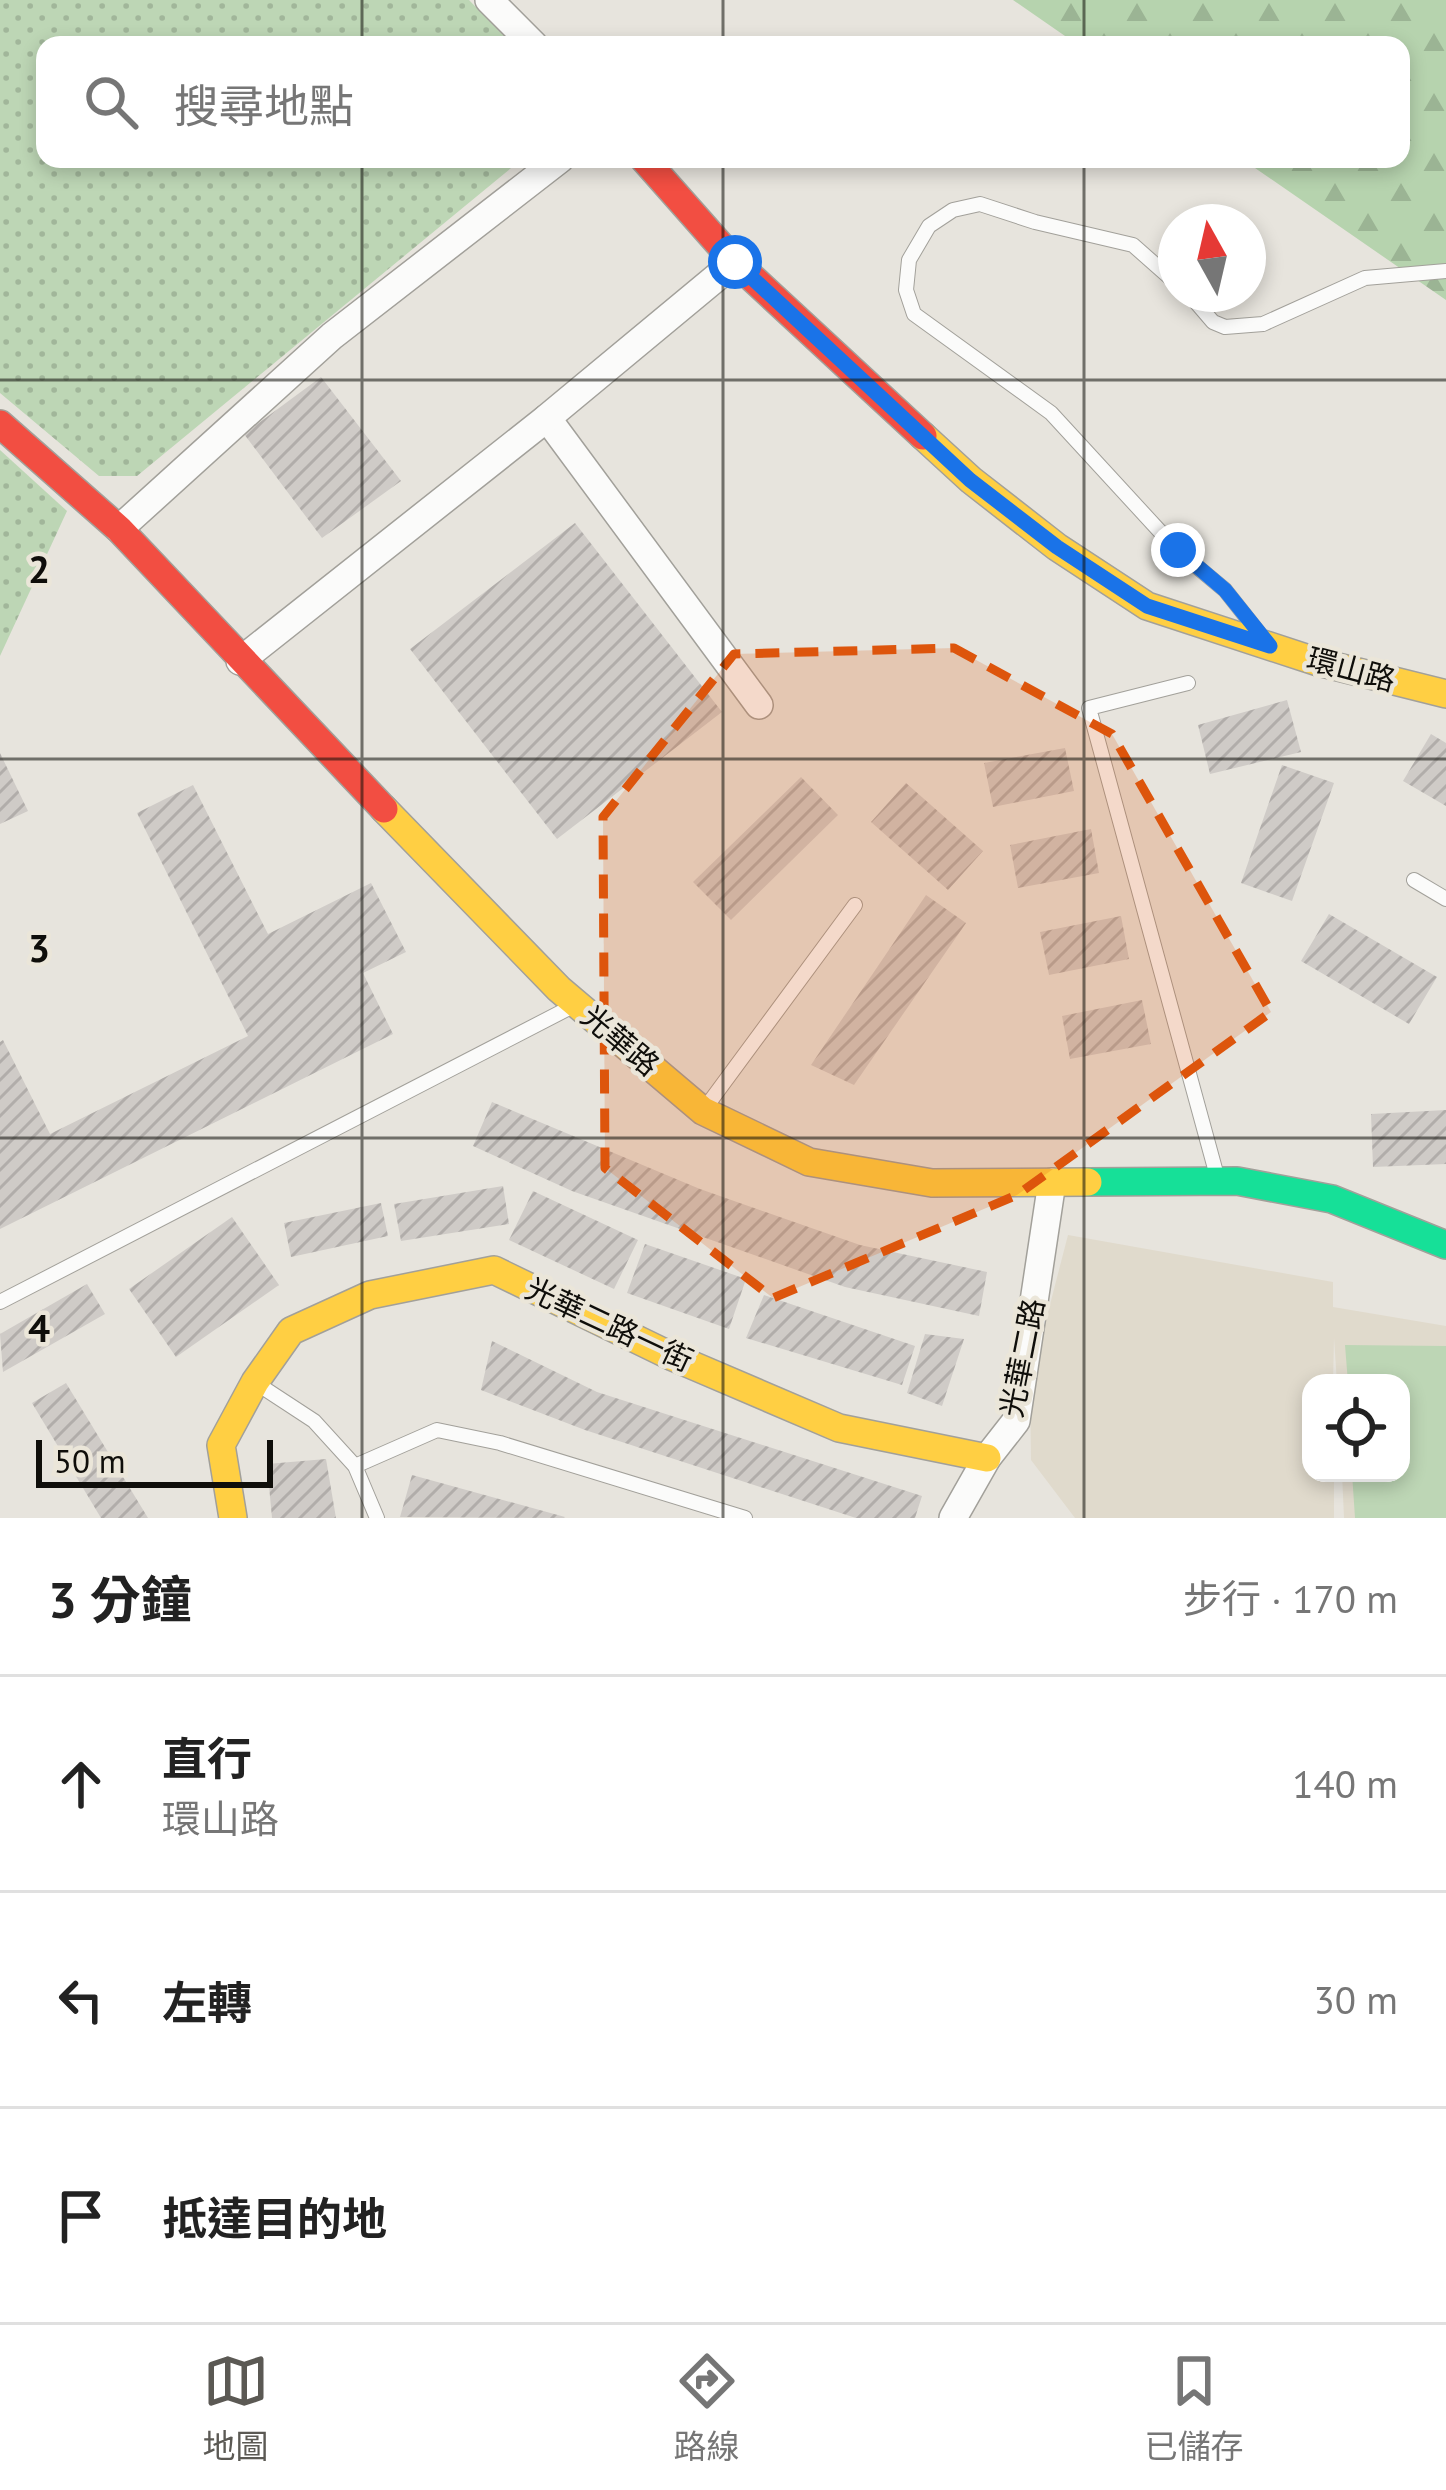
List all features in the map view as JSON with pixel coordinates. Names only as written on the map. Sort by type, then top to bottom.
[{"type":"street","points":[[489,0],[525,36]]},
{"type":"street","points":[[119,529],[332,336],[548,168]]},
{"type":"street","name":"環山路","points":[[652,168],[735,262],[970,480],[1057,547],[1147,606],[1270,646],[1446,694]]},
{"type":"street","points":[[240,661],[735,262]]},
{"type":"street","points":[[547,418],[759,705]]},
{"type":"street","name":"光華路","points":[[0,424],[119,529],[240,661],[576,1004],[703,1111],[809,1162],[932,1183],[1237,1180],[1332,1199],[1446,1245]]},
{"type":"street","name":"光華二路","points":[[953,1518],[987,1458],[1016,1421],[1052,1182]]},
{"type":"street","name":"光華二路一街","points":[[233,1518],[221,1445],[255,1382],[291,1331],[370,1295],[494,1270],[673,1357],[839,1428],[987,1458]]},
{"type":"lane","points":[[1158,267],[1133,245],[980,204],[952,210],[929,226],[909,260],[906,290],[914,314],[1051,413],[1178,550],[1225,590],[1270,646]]},
{"type":"lane","points":[[1205,312],[1225,327],[1263,324],[1365,278],[1446,271]]},
{"type":"lane","points":[[1188,683],[1089,708],[1218,1180]]},
{"type":"lane","points":[[1414,880],[1446,899]]},
{"type":"lane","points":[[703,1111],[854,905]]},
{"type":"lane","points":[[0,1302],[576,1004]]},
{"type":"lane","points":[[255,1382],[314,1421],[356,1466],[377,1518]]},
{"type":"lane","points":[[356,1466],[437,1430],[500,1443],[745,1518]]},
{"type":"highlighted area","points":[[954,648],[1112,734],[1271,1012],[1017,1195],[773,1298],[605,1168],[603,817],[734,654]]},
{"type":"shaded area","points":[[1068,1235],[1333,1282],[1333,1307],[1446,1326],[1446,1518],[1344,1518],[1342,1482],[1410,1482],[1410,1374],[1336,1374],[1334,1338],[1333,1374],[1302,1374],[1302,1482],[1334,1482],[1334,1518],[1075,1518],[1031,1460],[1030,1382]]},
{"type":"green space","points":[[0,0],[469,0],[504,36],[36,36],[36,168],[511,168],[137,476],[99,476],[0,393]]},
{"type":"green space","points":[[1013,0],[1446,0],[1446,300],[1255,168],[1410,168],[1410,36],[1065,36]]},
{"type":"green space","points":[[0,450],[67,511],[0,656]]},
{"type":"green space","points":[[1345,1345],[1446,1346],[1446,1518],[1355,1518],[1353,1482],[1410,1482],[1410,1374],[1347,1374]]},
{"type":"building","points":[[321,377],[401,481],[322,538],[244,434]]},
{"type":"building","points":[[575,523],[722,712],[557,839],[410,649]]},
{"type":"building","points":[[1287,700],[1301,752],[1210,774],[1198,725]]},
{"type":"building","points":[[1431,734],[1446,743],[1446,806],[1403,781]]},
{"type":"building","points":[[1065,748],[1074,791],[993,807],[984,763]]},
{"type":"building","points":[[0,753],[28,811],[0,824]]},
{"type":"building","points":[[1282,765],[1334,783],[1292,901],[1241,883]]},
{"type":"building","points":[[801,777],[838,815],[731,920],[693,882]]},
{"type":"building","points":[[906,783],[983,851],[948,890],[871,822]]},
{"type":"building","points":[[193,785],[268,934],[371,883],[406,952],[363,973],[393,1034],[0,1229],[0,1042],[3,1040],[50,1134],[248,1036],[137,813]]},
{"type":"building","points":[[1091,829],[1099,873],[1018,888],[1010,845]]},
{"type":"building","points":[[926,895],[966,923],[854,1085],[811,1065]]},
{"type":"building","points":[[1329,914],[1437,977],[1409,1024],[1301,961]]},
{"type":"building","points":[[1121,916],[1129,959],[1049,975],[1040,932]]},
{"type":"building","points":[[1142,1000],[1151,1044],[1070,1059],[1062,1016]]},
{"type":"building","points":[[492,1102],[700,1189],[860,1245],[987,1272],[979,1316],[845,1287],[572,1191],[473,1146]]},
{"type":"building","points":[[1446,1110],[1446,1164],[1373,1167],[1371,1114]]},
{"type":"building","points":[[503,1186],[509,1224],[401,1241],[394,1204]]},
{"type":"building","points":[[533,1191],[638,1240],[614,1289],[509,1240]]},
{"type":"building","points":[[381,1203],[388,1236],[291,1257],[284,1223]]},
{"type":"building","points":[[232,1217],[279,1285],[176,1357],[129,1289]]},
{"type":"building","points":[[645,1244],[746,1279],[729,1329],[627,1293]]},
{"type":"building","points":[[87,1284],[105,1314],[3,1372],[0,1334]]},
{"type":"building","points":[[764,1295],[915,1346],[902,1385],[746,1338]]},
{"type":"building","points":[[925,1334],[964,1339],[942,1406],[907,1393]]},
{"type":"building","points":[[492,1341],[597,1392],[922,1496],[915,1518],[856,1518],[585,1430],[481,1390]]},
{"type":"building","points":[[66,1383],[148,1518],[101,1518],[32,1403]]},
{"type":"building","points":[[326,1459],[336,1518],[272,1518],[267,1464]]},
{"type":"building","points":[[412,1475],[565,1517],[400,1517]]},
{"type":"traffic: fast","points":[[1088,1182],[1237,1181],[1332,1199],[1446,1245]]},
{"type":"traffic: slow","points":[[923,436],[1057,547],[1147,606],[1318,662],[1446,694]]},
{"type":"traffic: slow","points":[[384,809],[559,989],[703,1111],[809,1162],[932,1183],[1088,1182]]},
{"type":"traffic: slow","points":[[233,1518],[221,1445],[255,1382],[291,1331],[370,1295],[494,1270],[673,1357],[839,1428],[987,1458]]},
{"type":"traffic: jam","points":[[652,168],[735,262],[923,436]]},
{"type":"traffic: jam","points":[[0,424],[119,529],[384,809]]},
{"type":"route","points":[[735,262],[970,480],[1057,547],[1147,606],[1270,646],[1225,590],[1178,550]]}]
